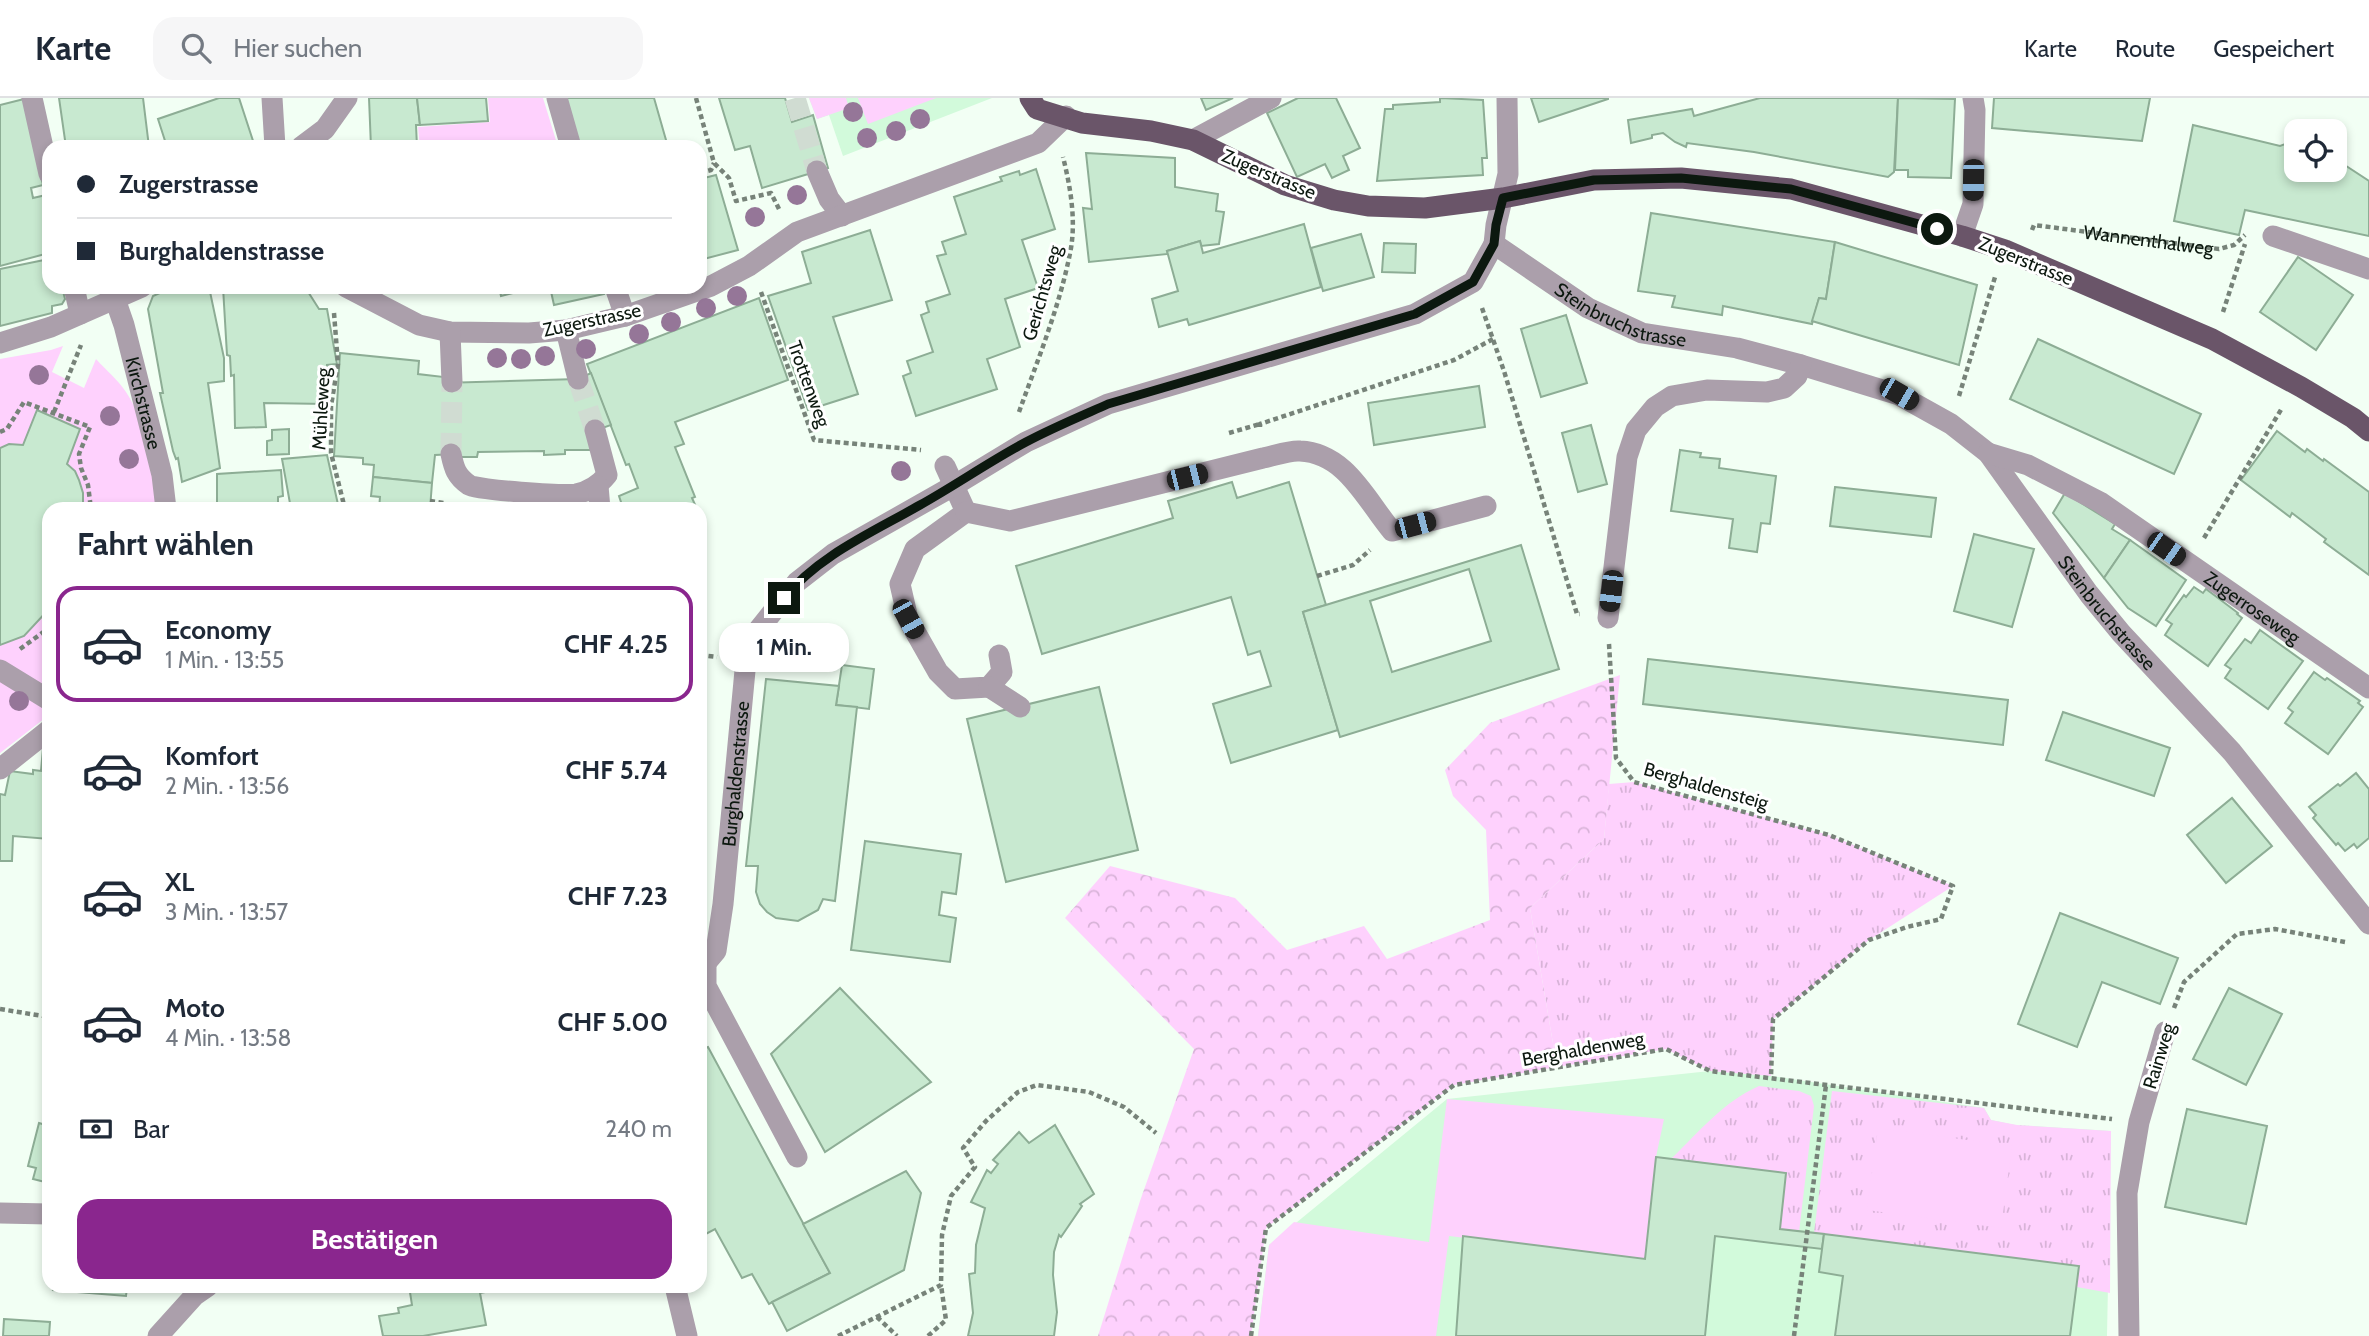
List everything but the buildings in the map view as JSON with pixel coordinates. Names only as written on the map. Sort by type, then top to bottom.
[{"type":"main road","points":[[1030,98],[1037,109],[1064,107]]},
{"type":"main road","name":"Zugerstrasse","points":[[1064,107],[1082,123],[1151,131],[1193,140],[1285,185],[1334,200],[1368,206],[1425,208],[1503,198],[1594,180],[1681,178],[1791,189],[1962,236],[2013,254],[2222,344],[2353,418],[2369,431]]},
{"type":"street","points":[[32,98],[42,143]]},
{"type":"street","points":[[272,98],[275,140]]},
{"type":"street","points":[[310,140],[325,129],[347,98]]},
{"type":"street","points":[[557,98],[569,140]]},
{"type":"street","points":[[1193,140],[1271,98]]},
{"type":"street","name":"Burghaldenstrasse","points":[[707,961],[716,951],[723,904],[746,660],[759,629],[797,582],[833,554],[950,476],[1108,404],[1415,314],[1473,282],[1494,244],[1508,174],[1507,98]]},
{"type":"street","points":[[1962,236],[1973,204],[1973,98]]},
{"type":"street","name":"Zugerstrasse","points":[[707,287],[749,266],[797,232],[1038,143],[1064,107]]},
{"type":"street","points":[[817,171],[829,199],[842,216]]},
{"type":"street","points":[[2273,236],[2369,269]]},
{"type":"street","name":"Steinbruchstrasse","points":[[1494,244],[1587,308],[1642,333],[1737,348],[1801,365],[1899,394],[1951,424],[1987,453],[2089,594],[2121,633],[2232,752],[2369,924]]},
{"type":"street","points":[[76,294],[80,314]]},
{"type":"street","points":[[0,343],[33,335],[126,294]]},
{"type":"street","name":"Zugerstrasse","points":[[359,294],[419,325],[450,332],[529,333],[566,330],[625,317],[689,294]]},
{"type":"street","points":[[617,294],[625,317]]},
{"type":"street","name":"Kirchstrasse","points":[[115,299],[162,475],[165,502]]},
{"type":"street","points":[[566,330],[578,379]]},
{"type":"street","points":[[450,332],[452,383]]},
{"type":"street","points":[[1608,618],[1628,457],[1636,430],[1655,407],[1672,396],[1707,390],[1766,392],[1784,388],[1797,376],[1801,365]]},
{"type":"street","points":[[451,454],[454,472],[471,486],[488,490],[575,494],[598,486],[607,475],[595,430]]},
{"type":"street","points":[[1020,707],[989,687],[955,689],[938,672],[908,619],[901,584],[915,549],[966,512],[1010,521],[1300,451],[1328,457],[1349,474],[1392,531],[1486,506]]},
{"type":"street","name":"Zugerroseweg","points":[[1987,453],[2028,465],[2100,502],[2369,688]]},
{"type":"street","points":[[950,476],[966,512]]},
{"type":"street","points":[[598,486],[599,502]]},
{"type":"street","points":[[989,687],[1002,672],[999,655]]},
{"type":"street","points":[[0,670],[42,696]]},
{"type":"street","points":[[0,769],[42,736]]},
{"type":"street","points":[[707,988],[797,1157]]},
{"type":"street","name":"Rainweg","points":[[2129,1336],[2127,1193],[2139,1122],[2165,1032]]},
{"type":"street","points":[[0,1213],[42,1214]]},
{"type":"street","points":[[158,1336],[198,1293]]},
{"type":"street","points":[[678,1296],[687,1336]]},
{"type":"street","points":[[678,1296],[704,1336]]},
{"type":"path","points":[[695,98],[714,163],[729,178],[736,201],[771,193],[783,220]]},
{"type":"path","points":[[707,171],[711,170],[714,163]]},
{"type":"path","name":"Gerichtsweg","points":[[1016,421],[1059,292],[1071,246],[1072,201],[1065,163]]},
{"type":"path","name":"Wannenthalweg","points":[[2013,254],[2034,225],[2219,249],[2234,245],[2249,233],[2273,236]]},
{"type":"path","points":[[1951,424],[1998,267],[2013,254]]},
{"type":"path","points":[[2223,312],[2240,260]]},
{"type":"path","name":"Trottenweg","points":[[758,285],[814,440],[936,452],[950,476]]},
{"type":"path","name":"Mühleweg","points":[[333,309],[338,364],[331,406],[331,453],[343,502]]},
{"type":"path","points":[[1263,458],[1260,424],[1454,360],[1493,339],[1577,614],[1608,618]]},
{"type":"path","points":[[54,412],[81,347]]},
{"type":"path","points":[[0,432],[8,429],[24,402],[90,427],[79,454],[90,502]]},
{"type":"path","points":[[2188,564],[2284,404]]},
{"type":"path","points":[[1317,576],[1353,565],[1392,531]]},
{"type":"path","name":"Berghaldensteig","points":[[1608,618],[1616,758],[1634,782],[1829,835],[1953,886],[1941,919],[1868,940],[1773,1019],[1771,1076]]},
{"type":"path","points":[[17,650],[42,633]]},
{"type":"path","points":[[707,656],[724,657]]},
{"type":"path","name":"Rainweg","points":[[2165,1032],[2184,982],[2237,934],[2274,929],[2356,944]]},
{"type":"path","points":[[0,1009],[42,1016]]},
{"type":"path","name":"Berghaldenweg","points":[[1251,1336],[1265,1228],[1454,1085],[1666,1049],[1710,1070],[2139,1122]]},
{"type":"path","points":[[1794,1336],[1826,1084]]},
{"type":"path","points":[[928,1336],[946,1320],[941,1285],[942,1235],[951,1196],[975,1167],[963,1149],[986,1121],[1018,1092],[1037,1085],[1089,1092],[1124,1107],[1156,1133]]},
{"type":"path","points":[[838,1336],[941,1285]]},
{"type":"path","points":[[877,1317],[897,1336]]},
{"type":"shaded area","points":[[809,98],[992,98],[843,156],[829,115],[817,119]]},
{"type":"shaded area","points":[[1710,1071],[1771,1076],[1984,1108],[1991,1120],[2015,1125],[2111,1131],[2107,1336],[1258,1336],[1269,1245],[1447,1099]]},
{"type":"green space","points":[[488,98],[543,98],[556,140],[419,140],[418,127],[490,122]]},
{"type":"green space","points":[[809,98],[846,98],[849,108],[817,119]]},
{"type":"green space","points":[[858,98],[936,98],[868,124]]},
{"type":"green space","points":[[63,346],[52,372],[84,388],[96,359],[126,392],[141,419],[151,449],[156,479],[155,502],[42,502],[42,720],[0,753],[0,359]]},
{"type":"green space","points":[[1620,675],[1604,839],[1530,908],[1557,1067],[1454,1085],[1266,1228],[1251,1336],[1098,1336],[1140,1201],[1194,1049],[1065,918],[1110,866],[1235,898],[1287,950],[1364,926],[1387,959],[1490,920],[1486,830],[1453,796],[1445,770],[1490,723]]},
{"type":"green space","points":[[1634,782],[1829,835],[1953,886],[1869,940],[1773,1019],[1771,1076],[1710,1071],[1666,1049],[1557,1067],[1530,908],[1604,839],[1609,784]]},
{"type":"green space","points":[[1759,1086],[1799,1091],[1811,1096],[1814,1106],[1799,1232],[1780,1229],[1786,1173],[1672,1158],[1723,1109]]},
{"type":"green space","points":[[1832,1091],[1984,1108],[1991,1120],[2017,1125],[2111,1131],[2110,1293],[2077,1287],[2079,1266],[1814,1233]]},
{"type":"green space","points":[[1447,1099],[1664,1119],[1656,1157],[1645,1259],[1449,1236],[1436,1336],[1258,1336],[1269,1245],[1294,1222],[1429,1242]]},
{"type":"green space","points":[[1878,1128],[2012,1146],[2001,1228],[1867,1210]]},
{"type":"tunnel","points":[[795,98],[817,171]]},
{"type":"tunnel","points":[[578,379],[595,430]]},
{"type":"tunnel","points":[[451,454],[452,382]]},
{"type":"route","points":[[784,598],[797,582],[833,554],[1026,442],[1088,413],[1108,404],[1415,314],[1473,282],[1494,244],[1503,198],[1594,180],[1681,178],[1791,189],[1937,229]]}]
